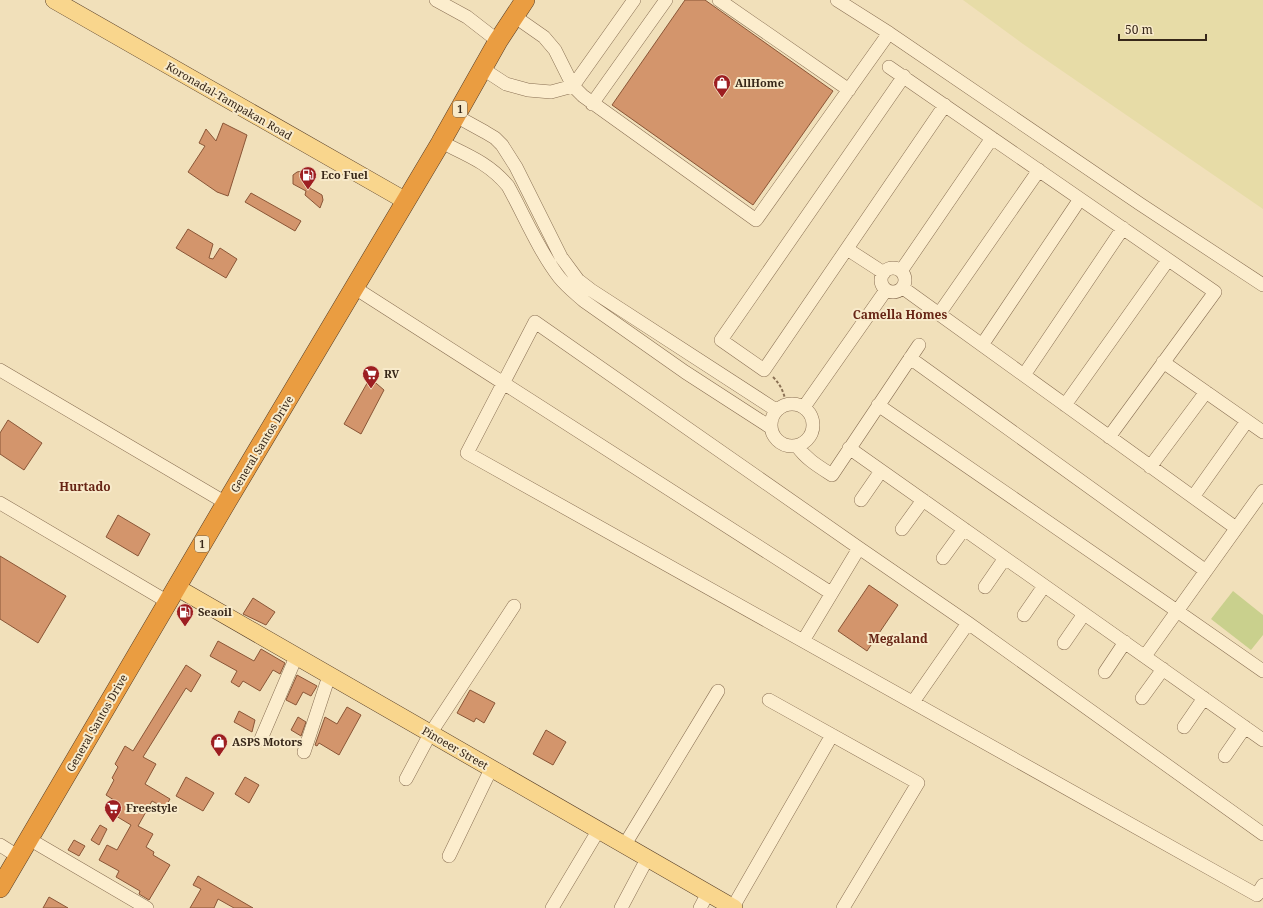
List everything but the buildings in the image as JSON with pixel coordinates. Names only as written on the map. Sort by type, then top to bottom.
[{"type":"highway","name":"General Santos Drive","points":[[0,888],[226,503],[441,142],[498,41],[525,0]]},
{"type":"main road","name":"Koronadal-Tampakan Road","points":[[54,0],[406,201]]},
{"type":"main road","name":"Pinoeer Street","points":[[172,595],[296,657],[734,908]]},
{"type":"street","points":[[436,0],[467,17],[498,41]]},
{"type":"street","points":[[483,69],[506,84],[528,90],[551,92],[573,86],[634,0]]},
{"type":"street","points":[[592,104],[666,0]]},
{"type":"street","points":[[719,0],[849,90]]},
{"type":"street","points":[[837,0],[889,33],[1140,204],[1263,285]]},
{"type":"street","points":[[514,16],[544,37],[555,50],[573,86],[592,104],[756,220],[889,33]]},
{"type":"street","points":[[889,66],[1215,292],[1109,436]]},
{"type":"street","points":[[904,76],[721,340],[764,370],[945,105]]},
{"type":"street","points":[[456,116],[485,132],[502,145],[516,167],[561,257],[578,280],[591,290],[782,407]]},
{"type":"street","points":[[901,271],[992,138]]},
{"type":"street","points":[[441,142],[490,168],[500,176],[508,186],[550,263],[560,278],[584,301],[685,372],[770,427],[779,443],[785,446],[797,446],[807,440],[813,429],[812,417],[804,407],[799,404],[782,407],[773,415],[770,427]]},
{"type":"street","points":[[939,314],[1039,170]]},
{"type":"street","points":[[982,345],[1080,198]]},
{"type":"street","points":[[1024,375],[1124,228]]},
{"type":"street","points":[[847,249],[884,273]]},
{"type":"street","points":[[1065,405],[1168,260]]},
{"type":"street","points":[[892,268],[901,271],[905,279],[903,288],[895,292],[886,290],[882,282],[884,273],[892,268]]},
{"type":"street","points":[[355,288],[831,593]]},
{"type":"street","points":[[903,288],[1236,528]]},
{"type":"street","points":[[804,407],[886,290]]},
{"type":"street","points":[[1263,834],[968,622],[859,548],[535,322],[467,453],[1257,895],[1263,885]]},
{"type":"street","points":[[797,446],[803,455],[811,462],[832,475],[919,345]]},
{"type":"street","points":[[910,358],[1206,571]]},
{"type":"street","points":[[1163,362],[1263,432]]},
{"type":"street","points":[[0,370],[226,503]]},
{"type":"street","points":[[1150,467],[1206,392]]},
{"type":"street","points":[[878,405],[1262,668]]},
{"type":"street","points":[[1193,497],[1248,421]]},
{"type":"street","points":[[849,448],[1263,740]]},
{"type":"street","points":[[861,500],[881,471]]},
{"type":"street","points":[[1145,656],[1263,491]]},
{"type":"street","points":[[902,529],[923,500]]},
{"type":"street","points":[[0,503],[172,595]]},
{"type":"street","points":[[943,558],[964,529]]},
{"type":"street","points":[[803,641],[859,548]]},
{"type":"street","points":[[985,587],[1005,558]]},
{"type":"street","points":[[1024,615],[1044,586]]},
{"type":"street","points":[[406,779],[430,734],[514,606]]},
{"type":"street","points":[[1064,643],[1084,614]]},
{"type":"street","points":[[913,702],[968,622]]},
{"type":"street","points":[[1105,672],[1125,642]]},
{"type":"street","points":[[260,739],[296,657]]},
{"type":"street","points":[[1142,698],[1162,669]]},
{"type":"street","points":[[304,752],[329,676]]},
{"type":"street","points":[[624,846],[718,691]]},
{"type":"street","points":[[1184,727],[1204,698]]},
{"type":"street","points":[[769,700],[918,783],[843,908]]},
{"type":"street","points":[[1225,756],[1245,727]]},
{"type":"street","points":[[734,908],[832,735]]},
{"type":"street","points":[[449,856],[491,769]]},
{"type":"street","points":[[552,908],[598,831]]},
{"type":"street","points":[[29,839],[147,908]]},
{"type":"street","points":[[0,845],[19,856]]},
{"type":"street","points":[[622,908],[648,859]]},
{"type":"street","points":[[700,908],[708,893]]},
{"type":"path","points":[[764,370],[775,378],[785,394],[782,407]]},
{"type":"shaded area","points":[[963,0],[1263,0],[1263,209],[1023,44]]},
{"type":"green space","points":[[1233,591],[1263,615],[1263,635],[1251,650],[1211,619]]},
{"type":"place","name":"AllHome","points":[[722,98]]},
{"type":"place","name":"Eco Fuel","points":[[308,190]]},
{"type":"place","name":"RV","points":[[371,389]]},
{"type":"place","name":"Seaoil","points":[[185,627]]},
{"type":"place","name":"ASPS Motors","points":[[219,757]]},
{"type":"place","name":"Freestyle","points":[[113,823]]},
{"type":"district","name":"Camella Homes","points":[[900,315]]},
{"type":"district","name":"Hurtado","points":[[85,487]]},
{"type":"district","name":"Megaland","points":[[898,639]]}]
